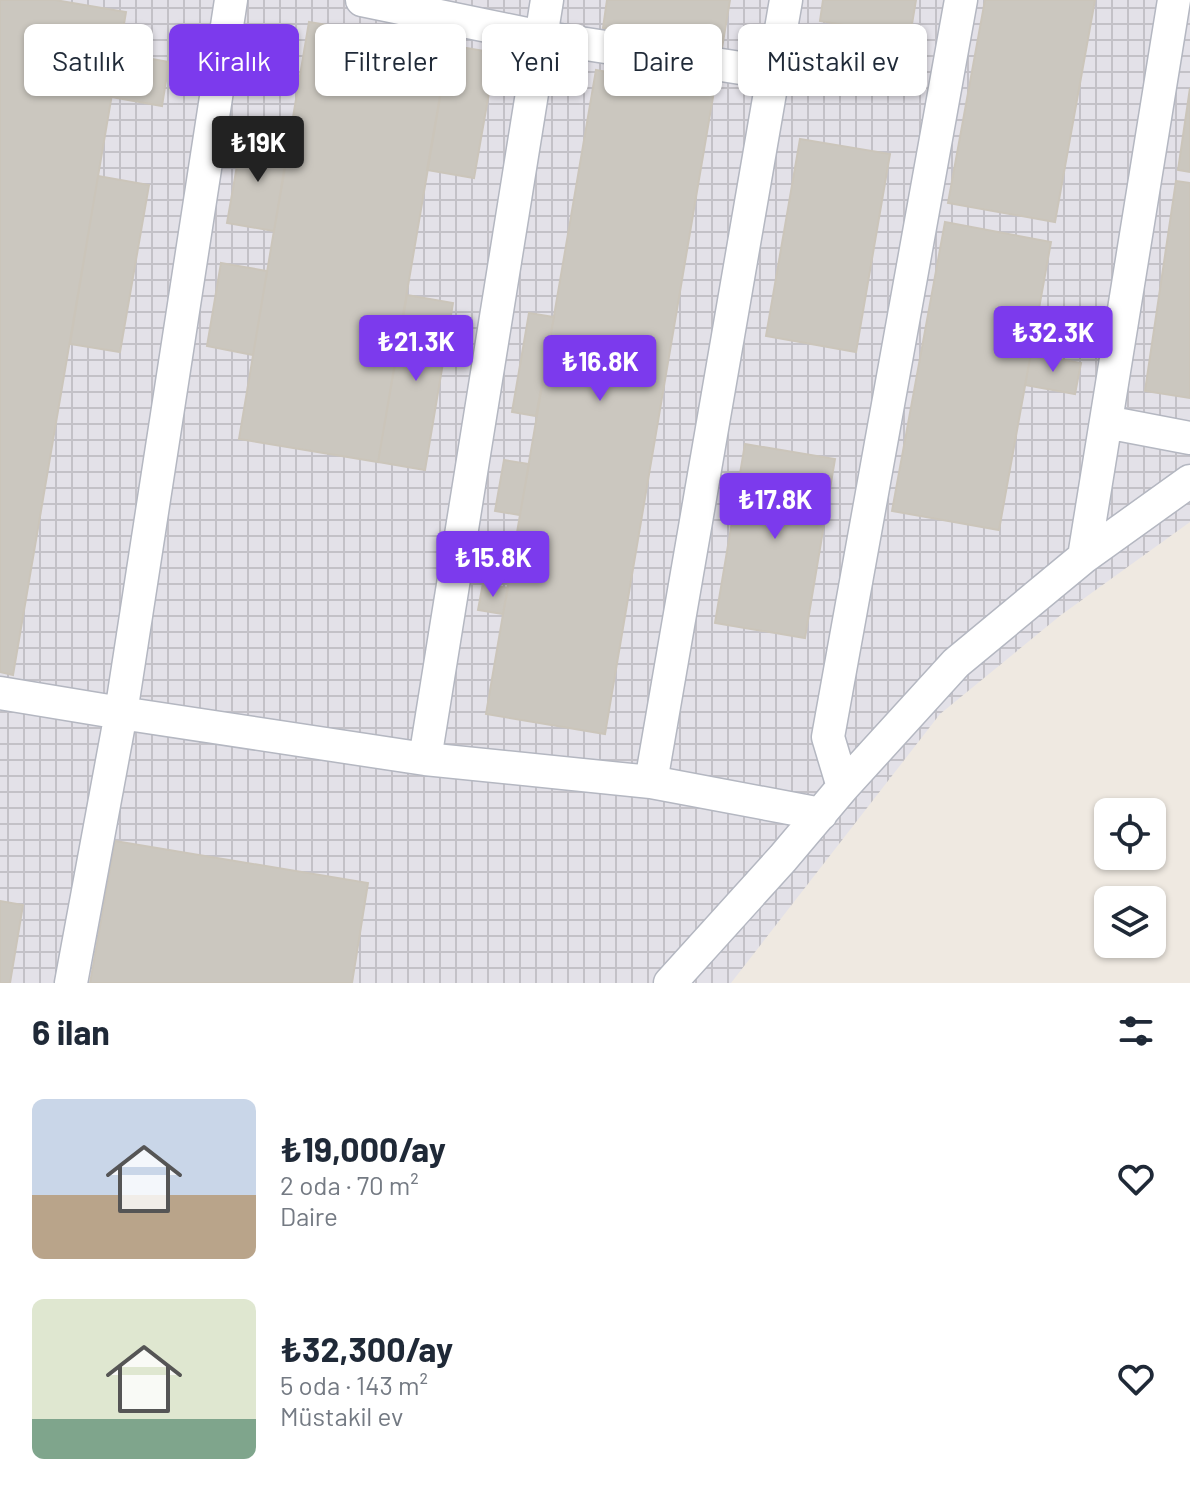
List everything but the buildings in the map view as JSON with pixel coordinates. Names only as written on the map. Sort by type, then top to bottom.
[{"type":"street","points":[[71,983],[121,713],[231,0]]},
{"type":"street","points":[[362,0],[482,25]]},
{"type":"street","points":[[543,24],[547,0]]},
{"type":"street","points":[[782,24],[786,0]]},
{"type":"street","points":[[843,787],[828,737],[961,0]]},
{"type":"street","points":[[1084,557],[1174,0]]},
{"type":"street","points":[[588,44],[738,68]]},
{"type":"street","points":[[425,759],[532,96]]},
{"type":"street","points":[[651,782],[769,96]]},
{"type":"street","points":[[1106,422],[1190,438]]},
{"type":"street","points":[[670,983],[956,663],[1084,557],[1190,481]]},
{"type":"street","points":[[0,693],[425,759],[651,782],[821,814]]},
{"type":"shaded area","points":[[0,0],[1190,0],[1190,522],[1061,615],[940,714],[731,983],[0,983]]}]
